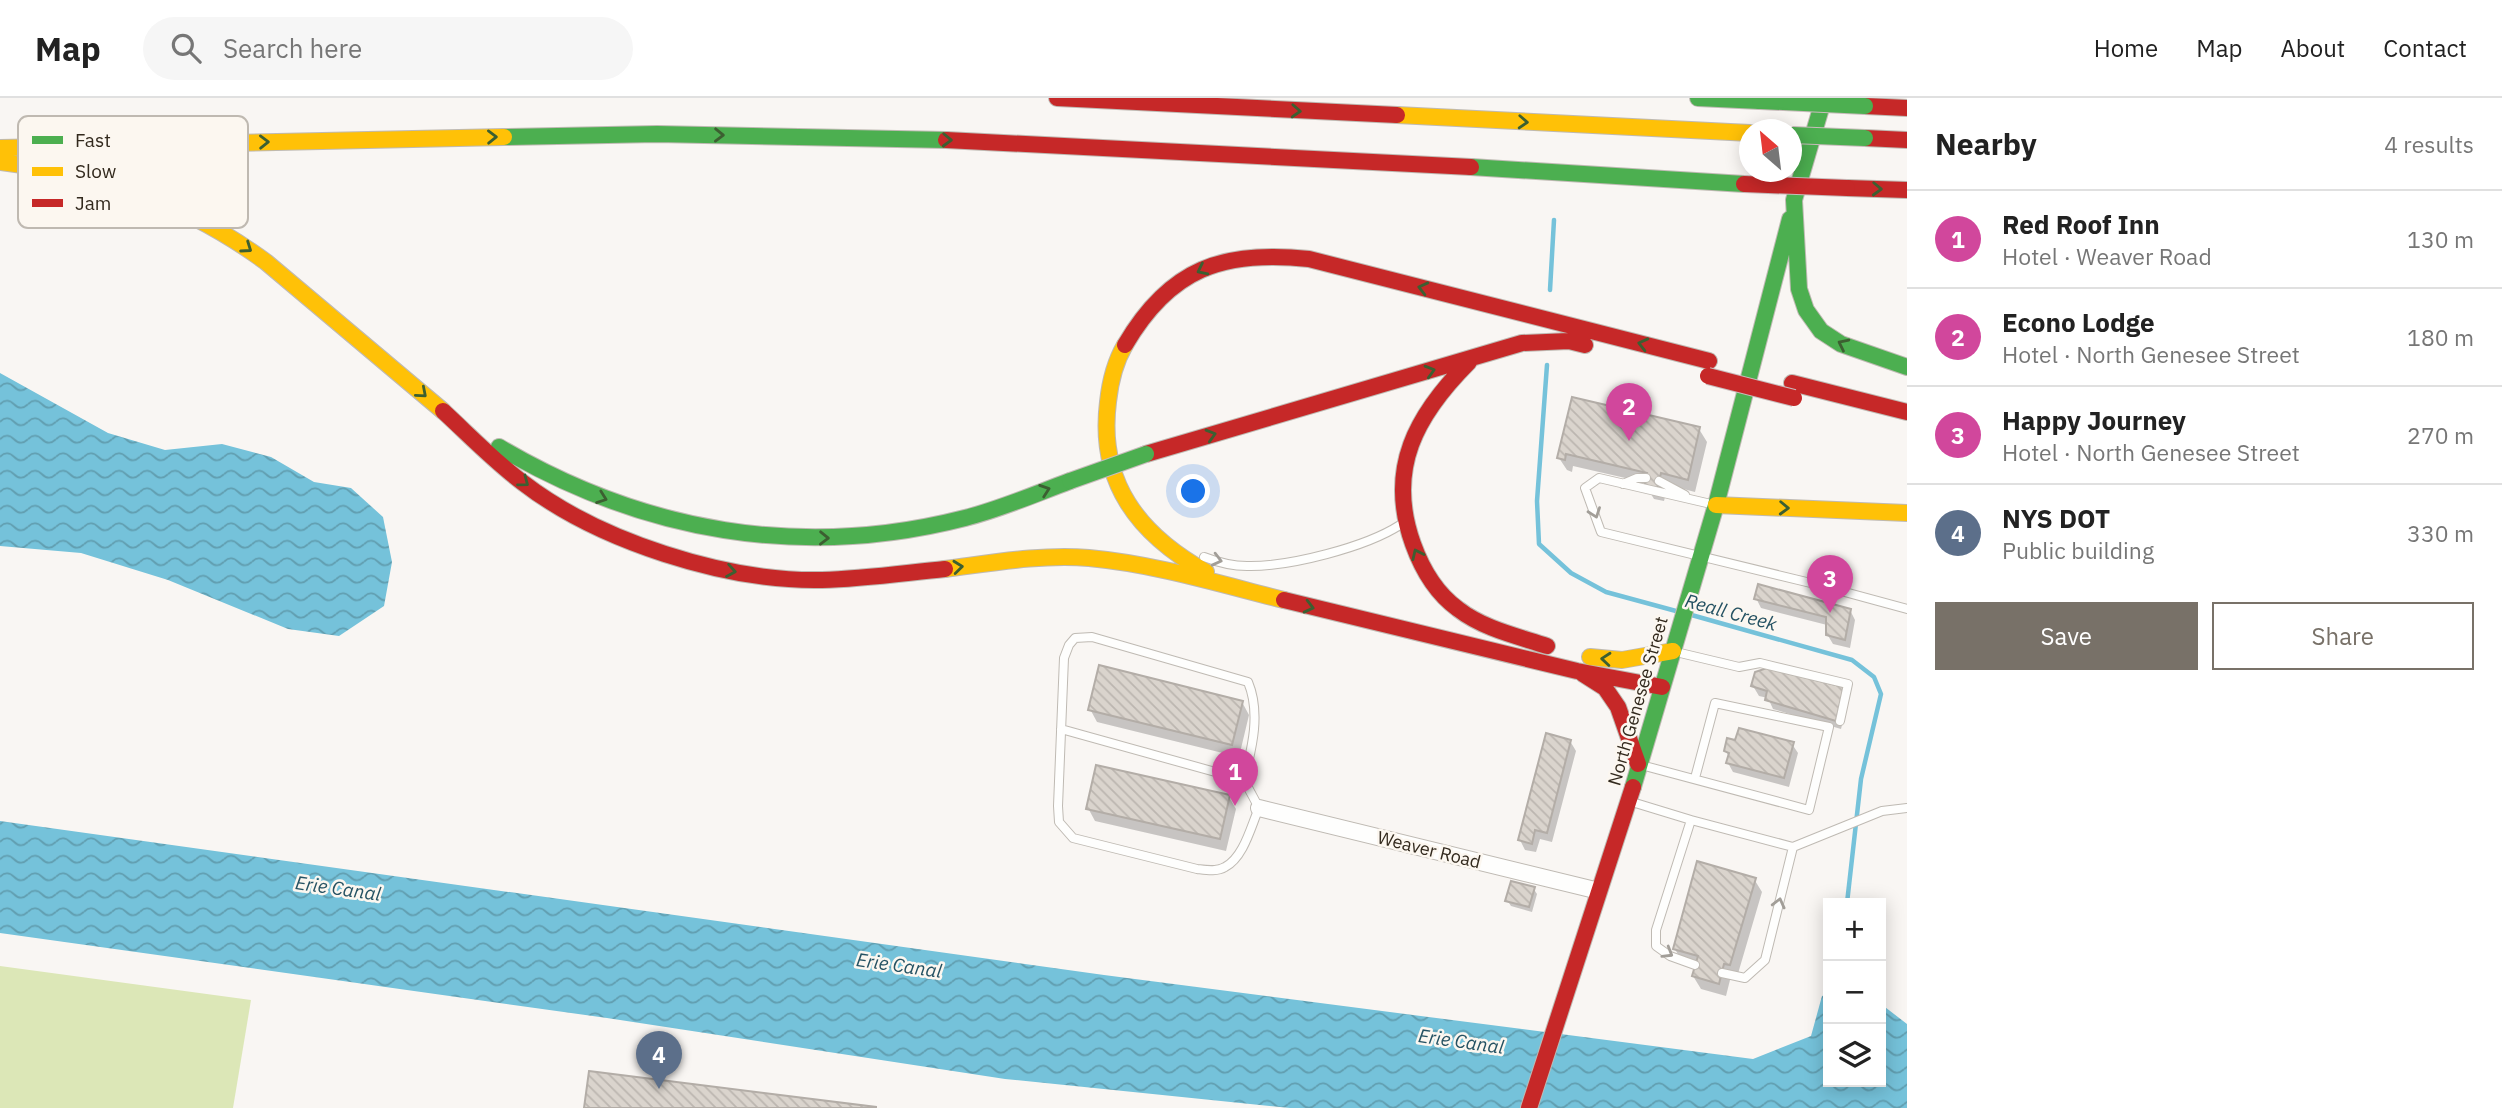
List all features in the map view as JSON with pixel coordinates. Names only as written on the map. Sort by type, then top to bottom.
[{"type":"main road","points":[[1056,98],[1739,132]]},
{"type":"main road","points":[[1698,98],[1907,108]]},
{"type":"main road","points":[[1788,226],[1803,98]]},
{"type":"main road","name":"North Genesee Street","points":[[1529,1108],[1630,801],[1638,764],[1716,505],[1794,200],[1824,98]]},
{"type":"main road","points":[[248,143],[657,134],[943,140],[1388,162],[1744,184],[1907,190]]},
{"type":"main road","points":[[1802,135],[1907,141]]},
{"type":"main road","points":[[0,148],[18,148]]},
{"type":"main road","points":[[0,162],[18,164]]},
{"type":"main road","points":[[1794,200],[1799,289],[1806,310],[1821,331],[1841,344],[1907,367]]},
{"type":"main road","points":[[213,228],[236,240],[266,262],[455,421],[523,483],[578,517],[655,552],[715,568],[766,576],[820,580],[882,576],[1031,559],[1088,558],[1144,566],[1577,671],[1662,687]]},
{"type":"main road","points":[[1243,591],[1189,563],[1161,544],[1136,516],[1121,493],[1107,454],[1106,441],[1108,388],[1122,345],[1144,311],[1167,290],[1203,268],[1230,259],[1272,254],[1309,259],[1709,369],[1793,390],[1907,412]]},
{"type":"main road","points":[[455,421],[573,487],[656,518],[759,536],[837,538],[902,532],[966,518],[1146,454],[1522,343],[1569,341],[1709,369]]},
{"type":"main road","points":[[1473,359],[1451,378],[1428,405],[1413,436],[1404,467],[1400,494],[1404,522],[1427,576],[1450,602],[1483,625],[1560,651],[1604,660],[1635,660],[1673,651]]},
{"type":"main road","points":[[1793,390],[1907,426]]},
{"type":"main road","points":[[1716,505],[1907,513]]},
{"type":"main road","points":[[1577,671],[1605,688],[1618,707],[1630,734],[1638,764]]},
{"type":"street","name":"Weaver Road","points":[[1259,808],[1599,891]]},
{"type":"lane","points":[[1716,505],[1599,478],[1585,488],[1601,532],[1907,609]]},
{"type":"lane","points":[[1623,484],[1637,478],[1646,478]]},
{"type":"lane","points":[[1659,481],[1690,499]]},
{"type":"lane","points":[[1136,516],[1167,539],[1188,549]]},
{"type":"lane","points":[[1198,554],[1245,566],[1283,564],[1367,542],[1385,535],[1404,522]]},
{"type":"lane","points":[[1092,637],[1248,682],[1255,697],[1252,750],[1244,780],[1259,808],[1242,848],[1234,861],[1225,868],[1197,869],[1073,838],[1059,822],[1058,806],[1064,658],[1069,645],[1075,638],[1092,637]]},
{"type":"lane","points":[[1673,651],[1738,667],[1760,663],[1849,684],[1840,721]]},
{"type":"lane","points":[[1638,764],[1809,810],[1829,727],[1715,703],[1695,778]]},
{"type":"lane","points":[[1061,729],[1244,780]]},
{"type":"lane","points":[[1630,801],[1690,820],[1793,846],[1882,811],[1907,807]]},
{"type":"lane","points":[[1690,820],[1656,930],[1657,946],[1670,956],[1695,965]]},
{"type":"lane","points":[[1722,973],[1745,978],[1765,960],[1793,846]]},
{"type":"green space","points":[[0,966],[251,1000],[233,1108],[0,1108]]},
{"type":"water","points":[[0,373],[108,433],[165,450],[222,444],[271,457],[314,482],[351,488],[383,517],[392,562],[384,606],[339,636],[288,629],[168,580],[81,553],[0,546]]},
{"type":"water","name":"Erie Canal","points":[[0,821],[1104,975],[1753,1059],[1811,1036],[1823,996],[1823,1087],[1886,1087],[1886,1008],[1907,1024],[1907,1108],[1290,1108],[1005,1079],[607,1018],[0,933]]},
{"type":"building","points":[[1572,397],[1700,427],[1688,480],[1661,473],[1657,489],[1644,486],[1647,473],[1566,454],[1565,460],[1557,458]]},
{"type":"building","points":[[1758,584],[1851,609],[1845,640],[1826,635],[1826,617],[1754,599]]},
{"type":"building","points":[[1099,665],[1243,701],[1232,745],[1088,710]]},
{"type":"building","points":[[1767,668],[1844,687],[1836,721],[1765,700],[1767,691],[1751,686],[1755,672]]},
{"type":"building","points":[[1739,728],[1794,742],[1784,778],[1726,763],[1729,753],[1724,751],[1727,738],[1735,740]]},
{"type":"building","points":[[1546,733],[1571,740],[1547,833],[1535,830],[1532,844],[1518,840]]},
{"type":"building","points":[[1096,765],[1230,795],[1220,839],[1086,809]]},
{"type":"building","points":[[1697,861],[1756,878],[1730,965],[1724,964],[1719,984],[1692,976],[1698,956],[1673,949]]},
{"type":"building","points":[[1511,881],[1535,887],[1529,907],[1505,901]]},
{"type":"building","points":[[589,1071],[876,1107],[876,1108],[584,1108]]},
{"type":"waterway","name":"Reall Creek","points":[[1550,290],[1554,220]]},
{"type":"waterway","name":"Reall Creek","points":[[1547,365],[1537,501],[1539,544],[1571,573],[1606,592],[1676,611]]},
{"type":"waterway","name":"Reall Creek","points":[[1688,614],[1852,660],[1874,677],[1881,694],[1861,779],[1848,898]]},
{"type":"traffic: fast","points":[[1698,98],[1760,101]]},
{"type":"traffic: fast","points":[[1824,98],[1794,200],[1799,289],[1806,310],[1821,331],[1841,344],[1907,367]]},
{"type":"traffic: fast","points":[[1760,101],[1865,106]]},
{"type":"traffic: fast","points":[[504,137],[657,134],[946,140]]},
{"type":"traffic: fast","points":[[1802,135],[1865,138]]},
{"type":"traffic: fast","points":[[1471,167],[1744,184]]},
{"type":"traffic: fast","points":[[1633,787],[1716,505],[1790,219]]},
{"type":"traffic: fast","points":[[499,447],[554,476],[610,500],[666,518],[724,530],[783,536],[843,537],[904,530],[965,518],[1070,481]]},
{"type":"traffic: fast","points":[[1070,481],[1146,454]]},
{"type":"traffic: slow","points":[[1397,115],[1739,132]]},
{"type":"traffic: slow","points":[[248,143],[504,137]]},
{"type":"traffic: slow","points":[[0,148],[18,148]]},
{"type":"traffic: slow","points":[[0,162],[18,165]]},
{"type":"traffic: slow","points":[[214,228],[266,262],[443,411]]},
{"type":"traffic: slow","points":[[1125,345],[1118,358],[1108,402],[1107,431],[1110,457],[1117,481],[1142,523],[1161,541],[1206,572]]},
{"type":"traffic: slow","points":[[1716,505],[1907,513]]},
{"type":"traffic: slow","points":[[945,569],[1035,558],[1089,558],[1163,570],[1284,600]]},
{"type":"traffic: slow","points":[[1590,657],[1622,660],[1673,651]]},
{"type":"traffic: jam","points":[[1057,98],[1397,115]]},
{"type":"traffic: jam","points":[[1865,106],[1907,108]]},
{"type":"traffic: jam","points":[[1865,138],[1907,140]]},
{"type":"traffic: jam","points":[[946,140],[1471,167]]},
{"type":"traffic: jam","points":[[1744,184],[1847,188]]},
{"type":"traffic: jam","points":[[1847,188],[1907,190]]},
{"type":"traffic: jam","points":[[1125,345],[1142,319],[1180,282],[1225,262],[1278,257],[1309,259],[1709,361]]},
{"type":"traffic: jam","points":[[1146,454],[1522,343],[1569,341],[1585,345]]},
{"type":"traffic: jam","points":[[1469,362],[1434,402],[1411,445],[1405,467],[1405,517],[1421,562],[1436,588],[1450,603],[1490,627],[1547,646]]},
{"type":"traffic: jam","points":[[1708,376],[1794,398]]},
{"type":"traffic: jam","points":[[1792,383],[1907,412]]},
{"type":"traffic: jam","points":[[443,411],[522,482],[553,503],[587,522],[664,554],[745,574],[785,579],[822,580],[945,569]]},
{"type":"traffic: jam","points":[[1284,600],[1577,671],[1662,687]]},
{"type":"traffic: jam","points":[[1583,674],[1605,688],[1618,707],[1638,764]]},
{"type":"traffic: jam","points":[[1529,1108],[1633,787]]},
{"type":"place","name":"Econo Lodge","points":[[1629,441]]},
{"type":"place","name":"Happy Journey","points":[[1830,613]]},
{"type":"place","name":"Red Roof Inn","points":[[1235,806]]},
{"type":"place","name":"NYS DOT","points":[[659,1089]]}]
